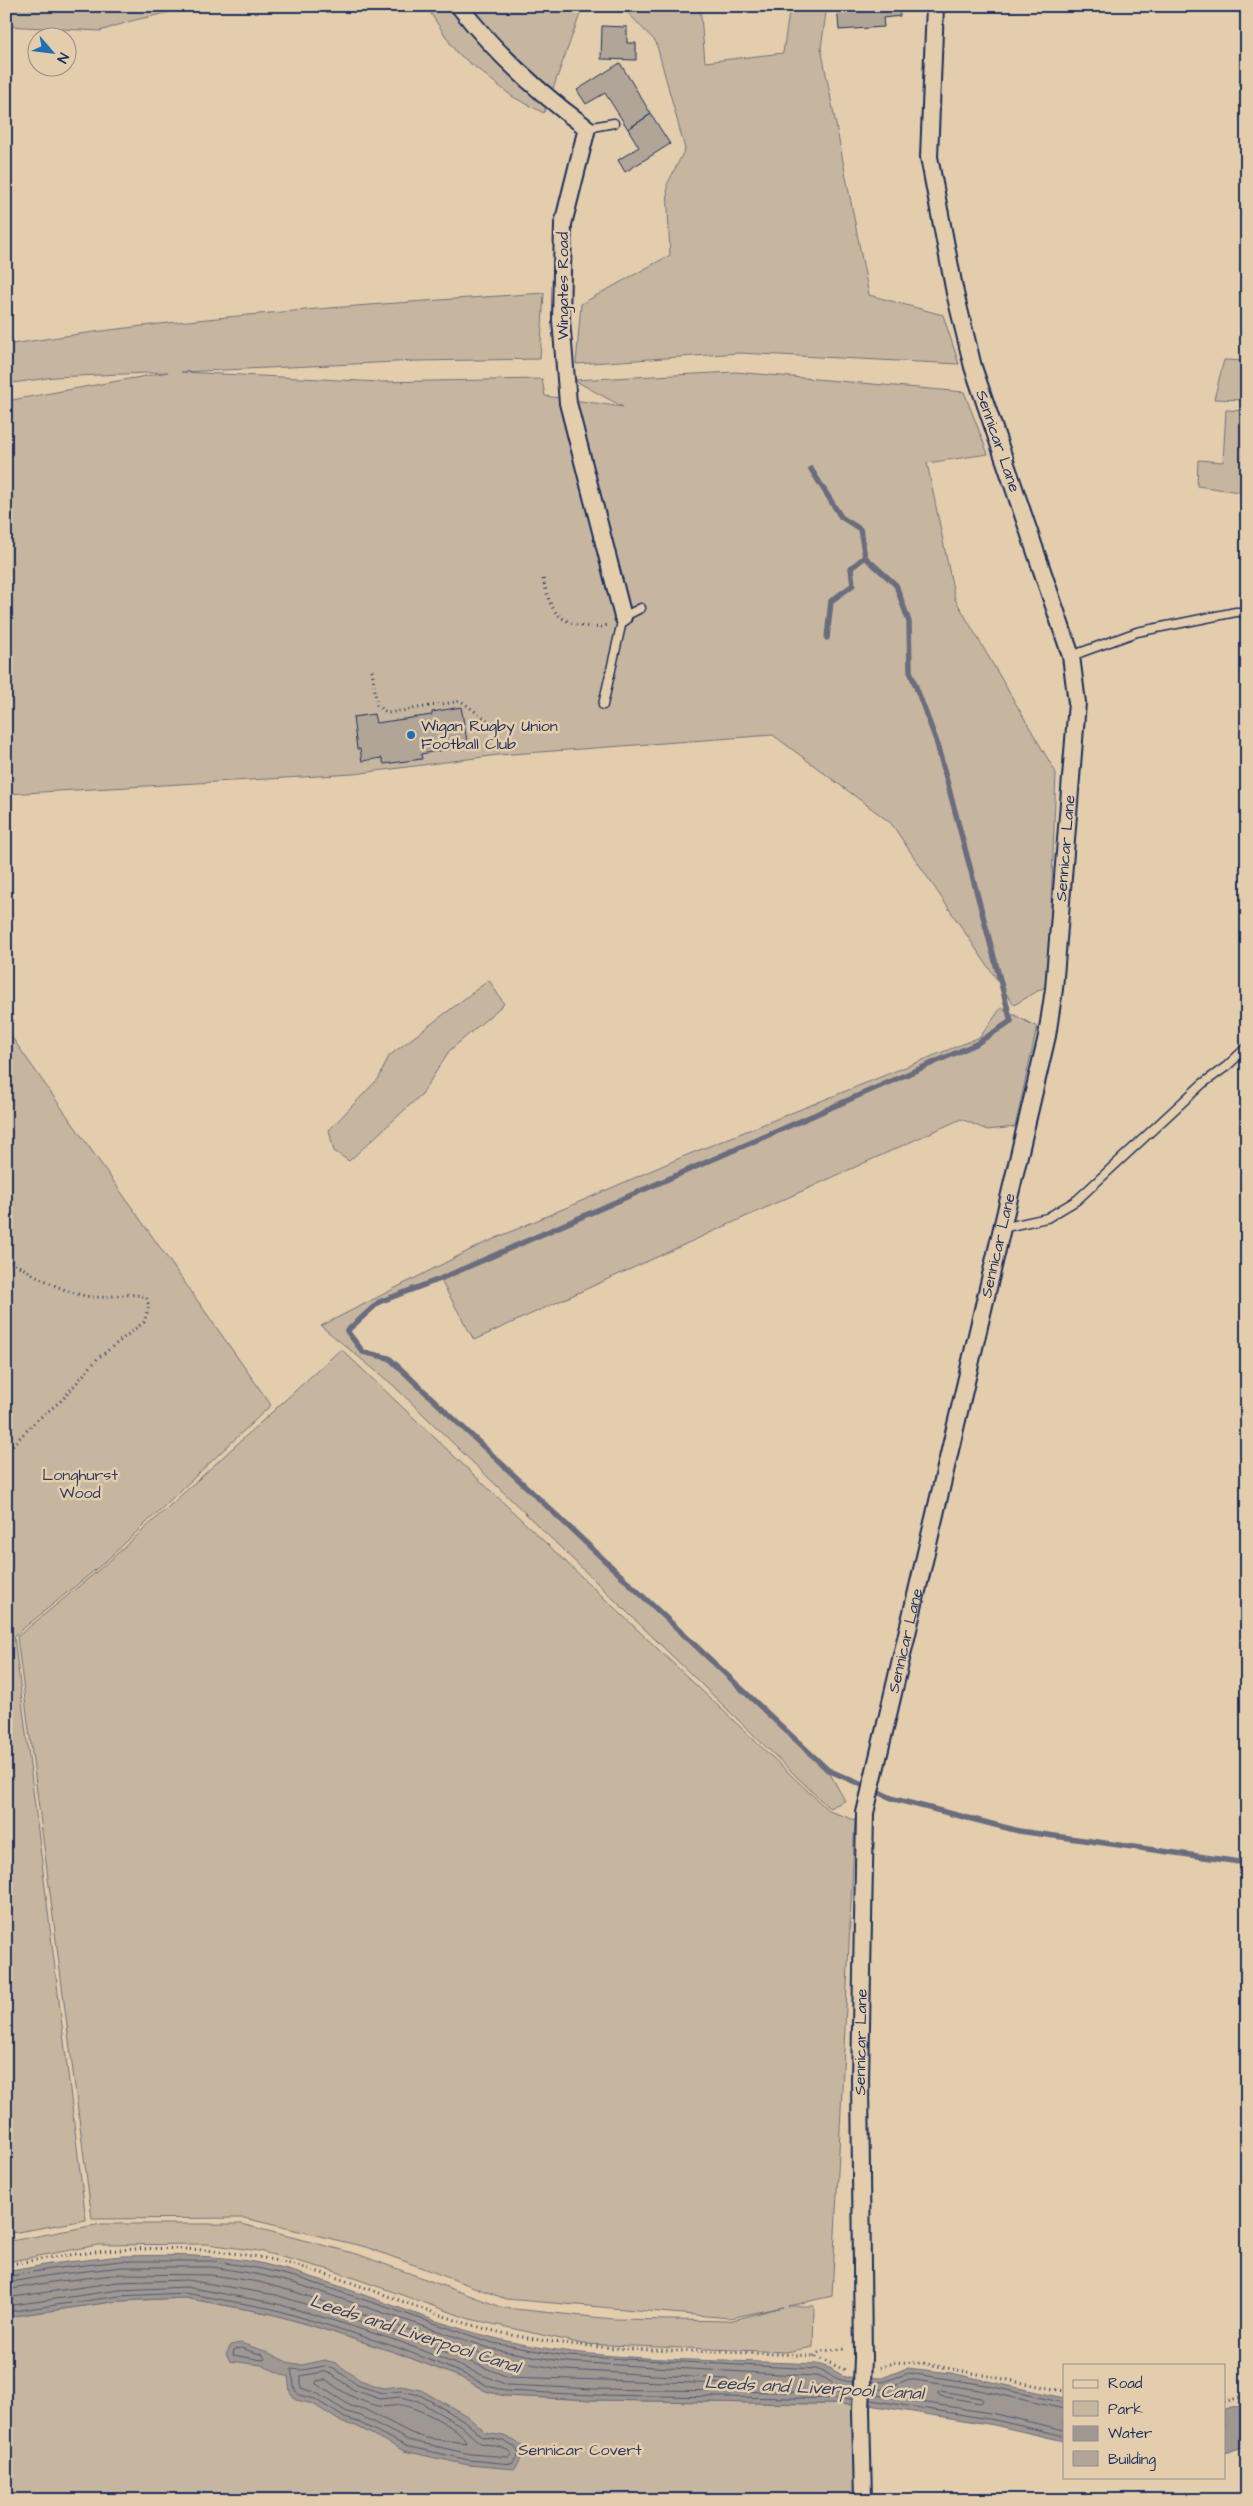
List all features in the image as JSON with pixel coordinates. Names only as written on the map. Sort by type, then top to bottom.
[{"type":"street","points":[[458,6],[478,30],[540,93],[587,128]]},
{"type":"street","name":"Sennicar Lane","points":[[863,2500],[861,2410],[866,2359],[860,2080],[866,1813],[1046,1036],[1054,989],[1077,703],[1071,656],[973,367],[955,292],[929,157],[935,6]]},
{"type":"street","name":"Wingates Road","points":[[587,128],[563,224],[561,320],[568,403],[623,617]]},
{"type":"lane","points":[[587,128],[614,123]]},
{"type":"lane","points":[[603,705],[623,617],[642,608]]},
{"type":"lane","points":[[1071,656],[1137,632],[1236,612],[1247,612]]},
{"type":"lane","points":[[1002,1228],[1047,1218],[1077,1200],[1202,1084],[1227,1066],[1247,1047]]},
{"type":"path","points":[[543,579],[550,604],[566,623],[600,628],[623,617]]},
{"type":"path","points":[[372,670],[377,706],[388,713],[461,701],[491,723]]},
{"type":"path","points":[[6,1259],[68,1291],[93,1297],[135,1293],[146,1297],[150,1306],[144,1322],[98,1358],[62,1400],[36,1421],[6,1452]]},
{"type":"path","points":[[6,2265],[98,2250],[194,2247],[244,2253],[306,2268],[450,2318],[516,2336],[588,2346],[814,2356],[850,2372]]},
{"type":"path","points":[[814,2356],[821,2351],[866,2359],[922,2363],[1063,2391]]},
{"type":"path","points":[[1226,2401],[1247,2395]]},
{"type":"green space","points":[[6,6],[196,6],[131,21],[100,31],[78,30],[78,28],[6,26]]},
{"type":"green space","points":[[426,6],[583,6],[544,113],[513,97],[456,52]]},
{"type":"green space","points":[[611,6],[700,6],[705,62],[783,53],[790,6],[827,6],[821,48],[869,295],[943,315],[959,364],[739,353],[576,364],[581,304],[670,255],[667,185],[685,149],[656,42],[625,10]]},
{"type":"green space","name":"Wigan Rugby Union Football Club","points":[[544,293],[540,359],[417,361],[181,372],[379,382],[542,379],[545,396],[623,407],[574,380],[735,372],[964,392],[988,454],[927,463],[955,599],[1056,773],[1048,985],[1014,1005],[891,823],[773,735],[498,755],[354,774],[6,794],[6,401],[168,372],[54,377],[6,384],[6,345],[140,326],[207,319],[342,307]]},
{"type":"green space","points":[[1224,360],[1247,361],[1247,400],[1214,399]]},
{"type":"green space","points":[[1226,410],[1247,411],[1247,493],[1197,486],[1198,460],[1223,462]]},
{"type":"green space","points":[[489,980],[504,1004],[449,1051],[422,1094],[349,1161],[334,1151],[329,1130],[379,1078],[389,1056]]},
{"type":"green space","points":[[1001,1008],[1037,1027],[1015,1127],[987,1130],[961,1119],[474,1340],[440,1279],[379,1302],[347,1331],[363,1352],[389,1358],[828,1770],[845,1801],[829,1808],[393,1385],[321,1326],[478,1246],[687,1155],[980,1037]]},
{"type":"green space","name":"Longhurst Wood","points":[[6,1029],[271,1405],[106,1561],[14,1636],[86,2220],[6,2234]]},
{"type":"green space","points":[[341,1349],[829,1811],[855,1820],[832,2296],[788,2306],[814,2306],[813,2347],[786,2352],[583,2344],[470,2319],[334,2271],[259,2251],[207,2244],[98,2245],[6,2262],[6,2242],[101,2224],[241,2224],[357,2254],[504,2308],[613,2319],[729,2321],[783,2307],[730,2318],[506,2299],[366,2247],[244,2218],[92,2219],[17,1637],[107,1563]]},
{"type":"green space","name":"Sennicar Covert","points":[[185,2298],[272,2314],[329,2331],[397,2353],[460,2377],[486,2391],[505,2396],[594,2400],[869,2405],[870,2500],[6,2500],[6,2317],[120,2301]]},
{"type":"water","name":"Leeds and Liverpool Canal","points":[[175,2255],[229,2258],[264,2264],[322,2280],[436,2321],[494,2338],[532,2346],[613,2356],[817,2364],[830,2368],[845,2377],[882,2378],[907,2368],[951,2373],[1063,2398],[1063,2441],[994,2425],[869,2405],[594,2400],[505,2396],[486,2391],[460,2377],[397,2353],[329,2331],[272,2314],[185,2298],[120,2301],[6,2317],[6,2272],[50,2264],[121,2256]]},
{"type":"water","points":[[240,2343],[265,2351],[287,2362],[302,2365],[324,2360],[336,2363],[360,2380],[383,2388],[400,2386],[421,2390],[467,2416],[486,2433],[504,2436],[521,2444],[525,2453],[515,2469],[468,2465],[404,2451],[356,2426],[343,2423],[313,2404],[296,2400],[290,2392],[288,2377],[261,2365],[230,2361],[226,2354],[231,2345]]},
{"type":"water","points":[[1247,2404],[1247,2447],[1226,2453],[1226,2409]]},
{"type":"building","points":[[837,6],[899,6],[900,16],[883,18],[884,27],[839,30]]},
{"type":"building","points":[[602,26],[627,27],[627,43],[636,43],[636,60],[601,59]]},
{"type":"building","points":[[620,63],[651,114],[628,129],[605,93],[586,104],[577,90]]},
{"type":"building","points":[[651,114],[670,144],[625,172],[618,160],[639,147],[628,129]]},
{"type":"building","name":"Wigan Rugby Union Football Club","points":[[461,707],[468,746],[421,754],[422,759],[384,764],[382,758],[362,761],[360,749],[357,749],[353,717],[374,714],[376,723],[432,715],[432,712]]},
{"type":"waterway","points":[[811,469],[841,517],[860,529],[865,557]]},
{"type":"waterway","points":[[827,638],[831,601],[853,585],[851,568],[865,557],[896,585],[909,622],[910,671],[936,740],[1011,1021],[976,1044],[440,1279],[379,1302],[347,1331],[363,1352],[389,1358],[828,1770],[894,1799],[1019,1831],[1247,1863]]},
{"type":"place","name":"Wigan Rugby Union Football Club","points":[[411,735]]}]
